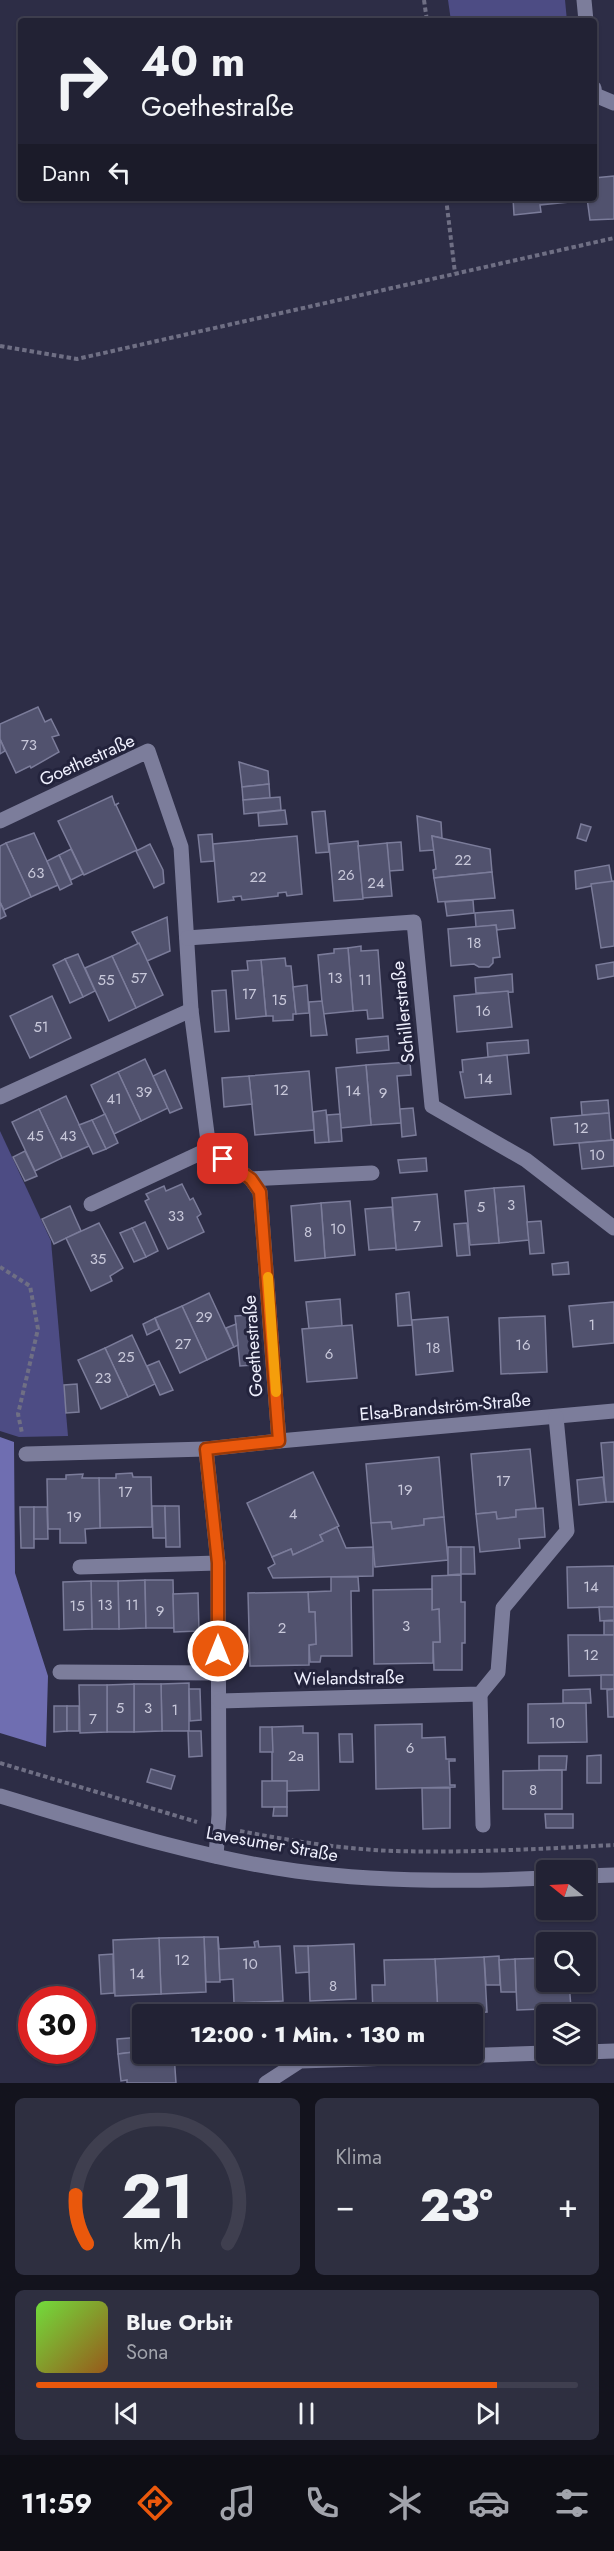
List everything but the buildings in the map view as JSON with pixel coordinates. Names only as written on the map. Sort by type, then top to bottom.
[{"type":"street","points":[[584,0],[586,18]]},
{"type":"street","points":[[597,96],[614,103]]},
{"type":"street","name":"Goethestraße","points":[[0,821],[148,752],[181,847],[191,1010],[209,1149]]},
{"type":"street","name":"Schillerstraße","points":[[187,938],[414,922],[432,1106],[526,1160],[614,1228]]},
{"type":"street","points":[[0,1097],[191,1010]]},
{"type":"street","points":[[91,1204],[209,1149],[251,1179],[372,1173]]},
{"type":"street","name":"Goethestraße","points":[[251,1179],[260,1192],[279,1441]]},
{"type":"street","name":"Elsa-Brandström-Straße","points":[[279,1441],[614,1411]]},
{"type":"street","points":[[483,1825],[480,1694],[498,1672],[504,1608],[567,1531],[556,1416]]},
{"type":"street","points":[[26,1454],[206,1449],[279,1441]]},
{"type":"street","points":[[206,1449],[218,1563],[217,1673],[220,1701],[216,1856]]},
{"type":"street","points":[[80,1567],[218,1563]]},
{"type":"street","points":[[60,1672],[217,1673]]},
{"type":"street","name":"Wielandstraße","points":[[220,1701],[480,1694]]},
{"type":"street","name":"Lavesumer Straße","points":[[0,1796],[124,1833],[216,1856],[294,1870],[339,1876],[485,1881],[536,1878]]},
{"type":"street","points":[[596,1876],[614,1875]]},
{"type":"street","points":[[596,2052],[614,2051]]},
{"type":"street","points":[[266,2083],[300,2061],[536,2053]]},
{"type":"path","points":[[424,0],[427,18]]},
{"type":"path","points":[[446,201],[455,273]]},
{"type":"path","points":[[0,346],[77,359],[614,238]]},
{"type":"path","points":[[0,1267],[30,1286],[38,1329],[18,1414],[26,1454]]},
{"type":"path","points":[[0,1762],[173,1817],[326,1845],[394,1851],[526,1850],[614,1845]]},
{"type":"shaded area","points":[[448,0],[565,0],[567,18],[451,18]]},
{"type":"shaded area","points":[[0,1131],[51,1241],[68,1436],[19,1437],[0,1431]]},
{"type":"shaded area","points":[[0,1437],[14,1442],[15,1573],[48,1676],[46,1747],[0,1733]]},
{"type":"slow traffic","points":[[268,1277],[276,1392]]},
{"type":"route","points":[[218,1651],[218,1563],[206,1449],[279,1441],[267,1254],[260,1192],[251,1179],[223,1159]]}]
